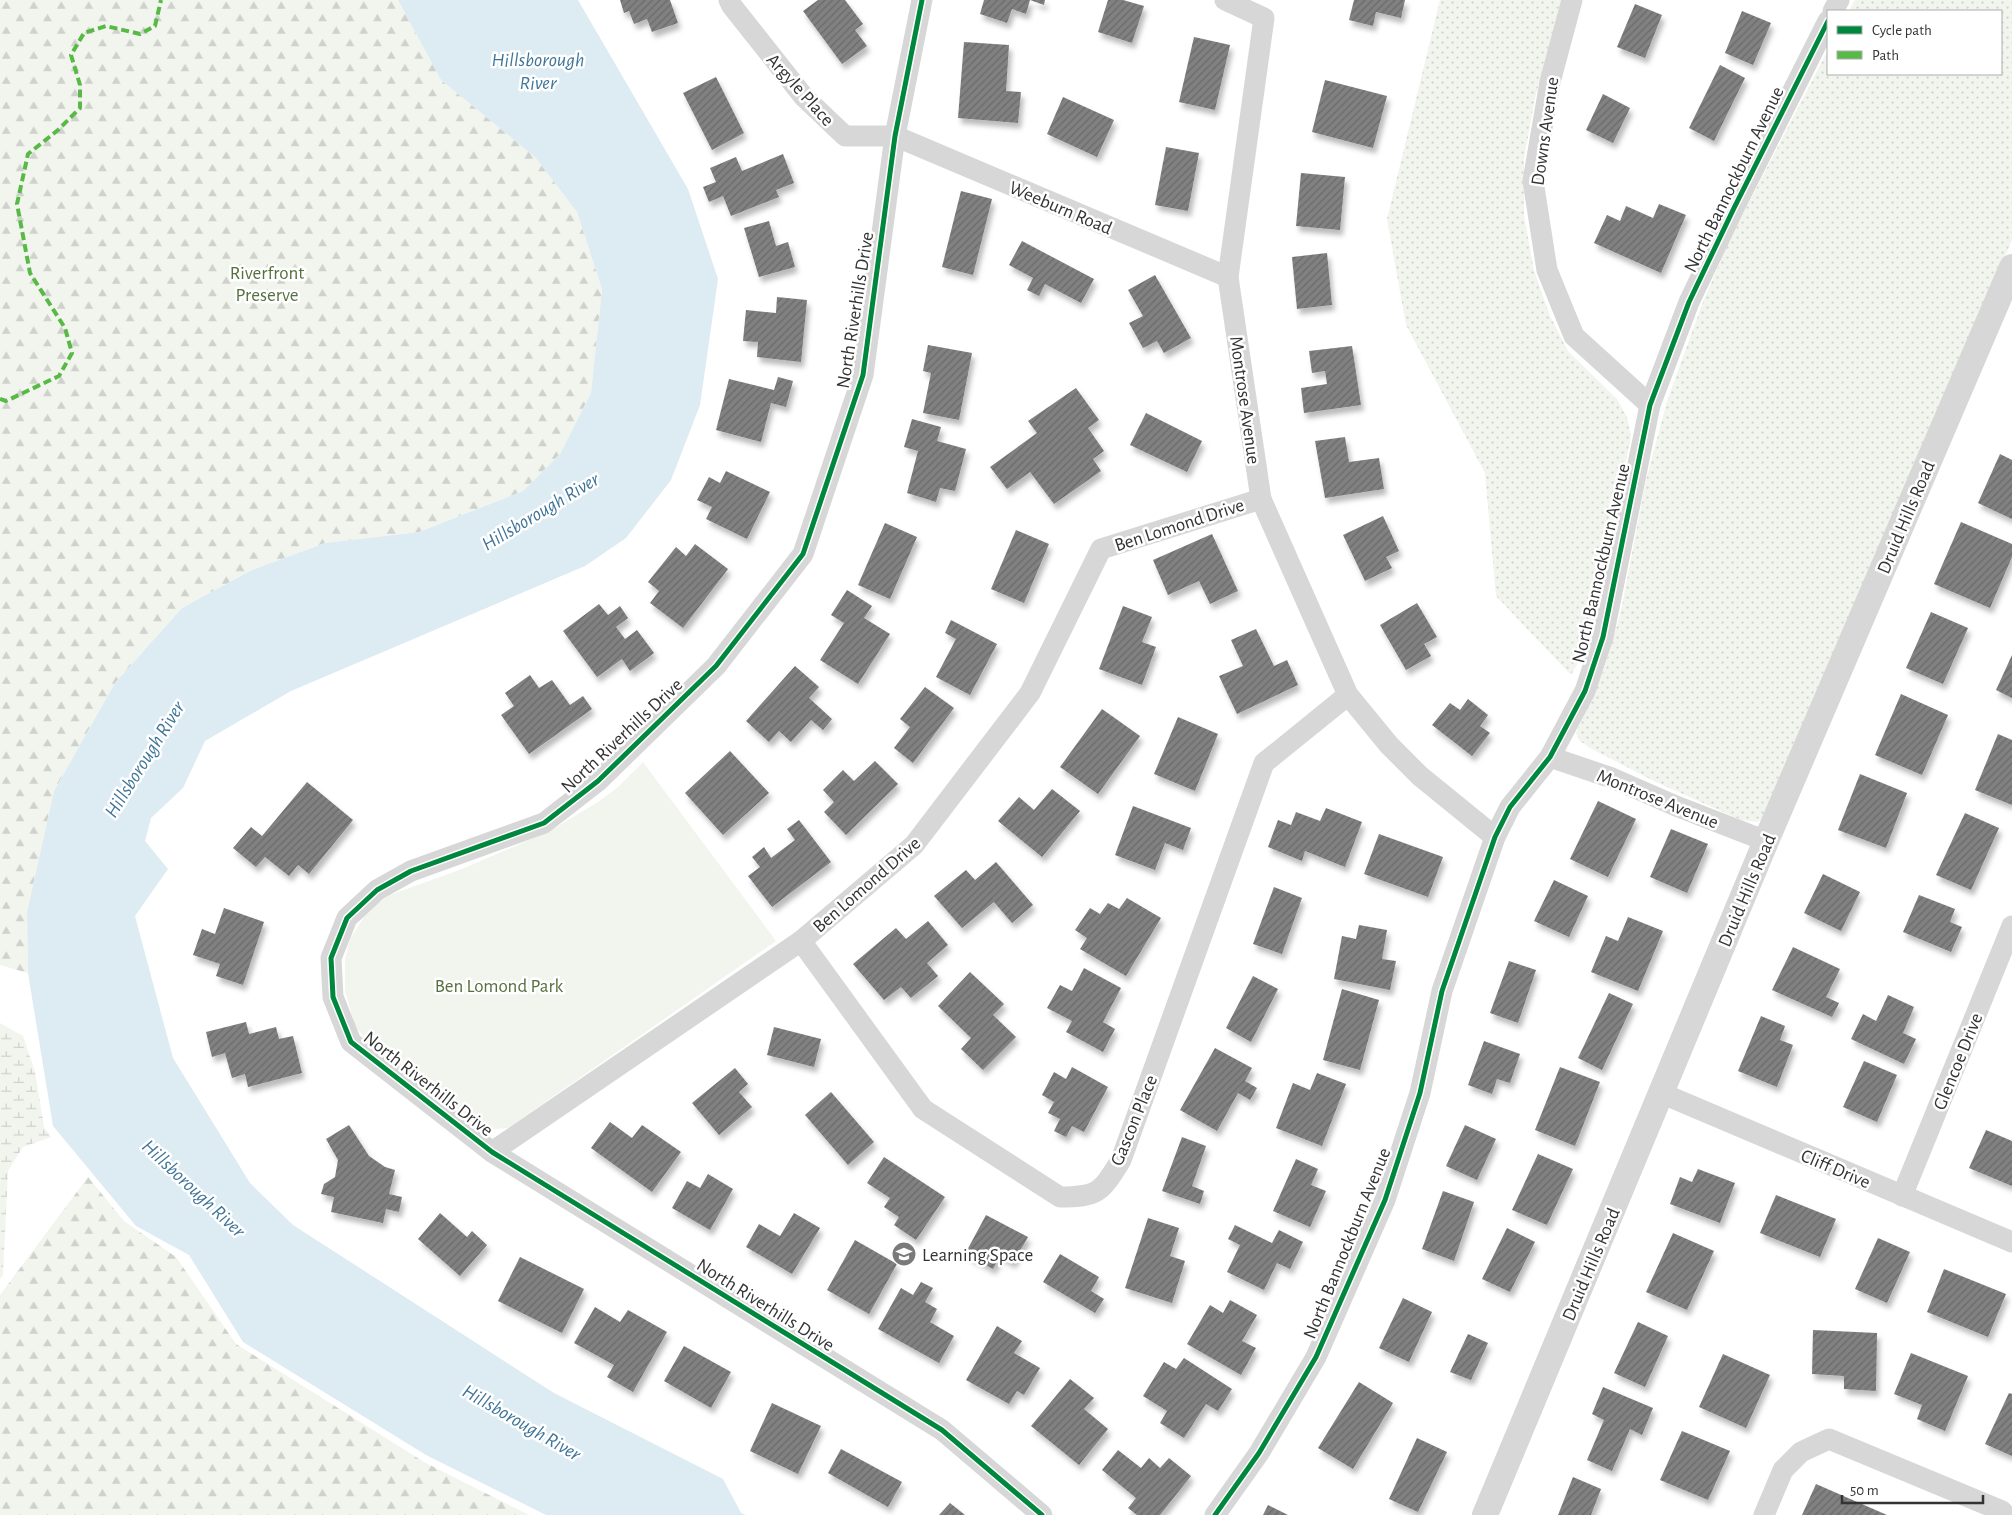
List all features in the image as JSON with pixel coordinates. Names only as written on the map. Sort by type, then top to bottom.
[{"type":"street","name":"Argyle Place","points":[[729,0],[804,97],[845,136],[895,136]]},
{"type":"street","name":"North Riverhills Drive","points":[[922,0],[895,136],[863,375],[803,554],[716,666],[598,781],[544,823],[410,871],[377,890],[347,918],[331,958],[333,997],[351,1042],[492,1152],[942,1430],[1042,1515]]},
{"type":"street","name":"Montrose Avenue","points":[[1226,0],[1264,18],[1228,278],[1261,498],[1348,695],[1389,745],[1420,776],[1495,837]]},
{"type":"street","name":"Downs Avenue","points":[[1572,0],[1550,82],[1533,181],[1547,270],[1574,336],[1650,405]]},
{"type":"street","name":"North Bannockburn Avenue","points":[[1215,1515],[1259,1453],[1316,1357],[1385,1200],[1420,1093],[1442,991],[1495,837],[1510,807],[1550,756],[1585,691],[1603,637],[1650,405],[1689,302],[1827,23]]},
{"type":"street","name":"Weeburn Road","points":[[895,136],[1228,278]]},
{"type":"street","name":"Druid Hills Road","points":[[1485,1515],[1766,841],[2012,267]]},
{"type":"street","name":"Ben Lomond Drive","points":[[492,1152],[801,941],[914,845],[1030,693],[1101,549],[1261,498]]},
{"type":"street","name":"Gascon Place","points":[[801,941],[923,1109],[1060,1196],[1084,1196],[1104,1187],[1121,1160],[1264,763],[1348,695]]},
{"type":"street","name":"Montrose Avenue","points":[[1550,756],[1612,778],[1676,806],[1766,841]]},
{"type":"street","name":"Glencoe Drive","points":[[1902,1196],[2012,926]]},
{"type":"street","name":"Cliff Drive","points":[[1661,1093],[2012,1242]]},
{"type":"street","points":[[1764,1515],[1783,1470],[1801,1452],[1829,1439],[2002,1511],[2005,1515]]},
{"type":"green space","name":"Riverfront Preserve","points":[[0,0],[398,0],[441,80],[535,157],[577,212],[602,289],[591,393],[560,454],[523,491],[419,532],[325,543],[252,570],[182,608],[115,683],[54,791],[27,912],[28,973],[0,965]]},
{"type":"green space","points":[[1440,0],[1562,0],[1535,98],[1524,159],[1524,215],[1534,271],[1550,316],[1568,351],[1617,399],[1627,417],[1631,436],[1590,642],[1571,675],[1496,596],[1485,473],[1406,325],[1387,219]]},
{"type":"green space","points":[[1855,0],[2012,0],[2012,240],[1770,811],[1758,822],[1741,820],[1656,782],[1590,748],[1580,741],[1576,733],[1604,669],[1621,611],[1646,480],[1667,401],[1703,302],[1730,239],[1827,52],[1827,75],[2002,75],[2002,10],[1850,10]]},
{"type":"green space","name":"Ben Lomond Park","points":[[643,762],[776,941],[508,1128],[482,1130],[368,1042],[355,1026],[345,990],[345,960],[350,939],[369,909],[390,895],[462,869],[550,831],[598,802],[617,788]]},
{"type":"green space","points":[[0,1023],[23,1036],[35,1072],[44,1127],[51,1137],[23,1147],[8,1171],[3,1275],[0,1279]]},
{"type":"green space","points":[[88,1177],[124,1221],[176,1257],[236,1344],[424,1462],[529,1515],[0,1515],[0,1295]]},
{"type":"water","name":"Hillsborough River","points":[[398,0],[578,0],[688,189],[718,279],[700,405],[671,480],[626,538],[585,566],[291,691],[205,741],[183,788],[151,818],[145,841],[168,869],[135,916],[173,1058],[250,1183],[293,1225],[554,1393],[723,1479],[741,1513],[746,1515],[546,1515],[426,1455],[243,1342],[189,1255],[136,1226],[53,1126],[28,973],[27,912],[54,791],[115,683],[182,608],[252,570],[325,543],[419,532],[523,491],[560,454],[591,393],[602,289],[577,212],[535,157],[441,80]]},
{"type":"building","points":[[620,0],[670,0],[678,23],[652,32],[647,19],[634,24],[629,11],[624,13]]},
{"type":"building","points":[[818,0],[845,0],[863,24],[855,30],[867,46],[842,64],[803,11]]},
{"type":"building","points":[[984,0],[1030,0],[1026,14],[1012,9],[1007,23],[980,14]]},
{"type":"building","points":[[1030,0],[1045,0],[1044,5]]},
{"type":"building","points":[[1108,0],[1123,0],[1144,6],[1132,43],[1098,32]]},
{"type":"building","points":[[1354,0],[1405,0],[1401,18],[1376,12],[1373,26],[1349,20]]},
{"type":"building","points":[[1635,4],[1662,15],[1645,58],[1617,47]]},
{"type":"building","points":[[1742,11],[1771,23],[1753,65],[1725,53]]},
{"type":"building","points":[[1194,37],[1230,45],[1215,110],[1179,102]]},
{"type":"building","points":[[964,42],[1009,45],[1006,91],[1021,92],[1018,123],[958,118]]},
{"type":"building","points":[[1720,65],[1745,78],[1714,141],[1689,128]]},
{"type":"building","points":[[716,77],[744,133],[712,150],[683,93]]},
{"type":"building","points":[[1325,80],[1387,96],[1373,148],[1312,132]]},
{"type":"building","points":[[1603,94],[1630,108],[1613,143],[1586,130]]},
{"type":"building","points":[[1063,97],[1114,120],[1097,157],[1047,134]]},
{"type":"building","points":[[1166,147],[1199,153],[1188,211],[1155,205]]},
{"type":"building","points":[[783,154],[794,183],[776,190],[779,197],[731,216],[723,196],[709,202],[703,187],[716,182],[710,168],[736,157],[742,171]]},
{"type":"building","points":[[1301,173],[1345,177],[1340,230],[1296,226]]},
{"type":"building","points":[[961,191],[992,199],[973,275],[942,267]]},
{"type":"building","points":[[1659,204],[1686,215],[1661,273],[1594,243],[1607,215],[1620,221],[1626,206],[1653,218]]},
{"type":"building","points":[[769,221],[776,246],[788,242],[795,267],[759,277],[744,228]]},
{"type":"building","points":[[1022,241],[1094,279],[1081,303],[1045,284],[1039,296],[1027,290],[1033,278],[1009,265]]},
{"type":"building","points":[[1327,253],[1332,305],[1297,309],[1292,257]]},
{"type":"building","points":[[1155,275],[1191,338],[1164,353],[1157,341],[1143,348],[1129,323],[1143,316],[1128,290]]},
{"type":"building","points":[[777,297],[807,300],[801,362],[757,357],[758,342],[743,341],[746,310],[776,313]]},
{"type":"building","points":[[928,345],[972,353],[959,420],[923,413],[931,373],[923,371]]},
{"type":"building","points":[[1352,346],[1361,405],[1304,413],[1301,388],[1327,384],[1325,371],[1312,373],[1309,351]]},
{"type":"building","points":[[778,377],[793,381],[786,407],[771,403],[761,442],[716,430],[729,379],[774,390]]},
{"type":"building","points":[[1076,388],[1099,420],[1088,428],[1104,451],[1093,459],[1101,471],[1054,504],[1030,472],[1007,489],[990,467],[1037,433],[1028,421]]},
{"type":"building","points":[[1146,413],[1202,441],[1187,472],[1130,445]]},
{"type":"building","points":[[912,419],[941,427],[937,441],[966,449],[955,491],[940,488],[936,502],[907,493],[918,451],[904,447]]},
{"type":"building","points":[[1345,437],[1349,462],[1379,458],[1384,489],[1325,498],[1315,441]]},
{"type":"building","points":[[2000,454],[2012,460],[2012,519],[1978,503]]},
{"type":"building","points":[[726,471],[770,492],[747,539],[706,519],[712,507],[697,500],[709,477],[720,483]]},
{"type":"building","points":[[1383,516],[1399,551],[1386,557],[1392,568],[1365,581],[1343,535]]},
{"type":"building","points":[[1961,522],[2012,544],[2012,557],[1990,608],[1934,584]]},
{"type":"building","points":[[885,523],[917,537],[890,599],[858,585]]},
{"type":"building","points":[[1016,530],[1049,544],[1024,603],[991,589]]},
{"type":"building","points":[[1212,534],[1238,591],[1210,604],[1199,581],[1168,595],[1153,560]]},
{"type":"building","points":[[695,544],[728,569],[683,628],[650,603],[659,591],[648,582],[676,547],[686,556]]},
{"type":"building","points":[[847,590],[872,606],[864,618],[890,634],[858,684],[820,660],[844,623],[831,615]]},
{"type":"building","points":[[1417,603],[1437,637],[1424,644],[1431,656],[1406,670],[1380,625]]},
{"type":"building","points":[[599,604],[608,615],[620,606],[628,618],[616,627],[625,639],[637,630],[654,653],[630,671],[622,659],[597,677],[563,631]]},
{"type":"building","points":[[1123,606],[1152,617],[1142,642],[1156,647],[1142,685],[1099,669]]},
{"type":"building","points":[[1931,612],[1968,628],[1943,684],[1906,668]]},
{"type":"building","points":[[951,620],[997,644],[970,695],[936,677],[956,639],[945,633]]},
{"type":"building","points":[[1256,629],[1274,666],[1287,660],[1298,685],[1237,714],[1219,676],[1243,666],[1231,640]]},
{"type":"building","points":[[2012,655],[2012,698],[1996,690]]},
{"type":"building","points":[[795,666],[819,687],[809,698],[832,719],[823,730],[811,720],[791,742],[779,731],[769,742],[746,721]]},
{"type":"building","points":[[530,675],[539,688],[552,680],[570,705],[583,696],[592,709],[529,754],[501,715],[514,706],[505,693]]},
{"type":"building","points":[[925,687],[954,708],[913,763],[894,748],[910,727],[900,719]]},
{"type":"building","points":[[1901,694],[1948,715],[1922,775],[1875,755]]},
{"type":"building","points":[[1468,699],[1488,715],[1480,726],[1490,733],[1472,756],[1432,725],[1450,703],[1460,710]]},
{"type":"building","points":[[1102,709],[1140,736],[1098,794],[1060,767]]},
{"type":"building","points":[[1178,717],[1218,734],[1195,791],[1154,774]]},
{"type":"building","points":[[1998,734],[2012,740],[2012,805],[1975,790]]},
{"type":"building","points":[[730,751],[769,793],[723,835],[685,793]]},
{"type":"building","points":[[875,761],[898,784],[846,835],[824,812],[834,802],[823,790],[843,770],[854,781]]},
{"type":"building","points":[[1860,774],[1907,793],[1886,848],[1838,830]]},
{"type":"building","points":[[307,782],[353,820],[309,874],[298,865],[289,876],[265,857],[256,867],[233,848],[251,827],[262,836]]},
{"type":"building","points":[[1052,789],[1080,811],[1042,857],[998,821],[1019,797],[1034,810]]},
{"type":"building","points":[[1598,801],[1636,819],[1608,877],[1570,859]]},
{"type":"building","points":[[1133,806],[1191,828],[1183,850],[1165,843],[1155,870],[1115,855]]},
{"type":"building","points":[[1326,808],[1362,822],[1345,867],[1305,851],[1302,861],[1268,847],[1278,820],[1291,825],[1296,812],[1320,821]]},
{"type":"building","points":[[1965,813],[1999,828],[1971,890],[1936,875]]},
{"type":"building","points":[[799,820],[831,862],[772,907],[748,876],[760,867],[752,857],[764,847],[771,858],[795,840],[787,829]]},
{"type":"building","points":[[1671,829],[1708,844],[1687,893],[1650,877]]},
{"type":"building","points":[[1379,834],[1443,857],[1428,897],[1364,874]]},
{"type":"building","points":[[996,862],[1033,905],[1012,923],[994,902],[962,928],[934,896],[966,870],[975,880]]},
{"type":"building","points":[[1823,874],[1860,892],[1841,931],[1804,913]]},
{"type":"building","points":[[1554,880],[1588,896],[1569,937],[1534,921]]},
{"type":"building","points":[[1274,887],[1302,898],[1282,954],[1253,944]]},
{"type":"building","points":[[1919,895],[1955,909],[1950,922],[1962,927],[1951,952],[1903,932]]},
{"type":"building","points":[[1127,898],[1161,918],[1126,976],[1080,949],[1087,938],[1075,930],[1090,908],[1100,914],[1108,903],[1119,909]]},
{"type":"building","points":[[224,908],[264,922],[243,985],[216,976],[220,964],[193,955],[202,929],[215,934]]},
{"type":"building","points":[[1628,917],[1663,931],[1638,991],[1591,972],[1606,936],[1618,941]]},
{"type":"building","points":[[928,921],[948,945],[927,963],[938,976],[911,998],[901,987],[884,1000],[853,964],[896,928],[906,939]]},
{"type":"building","points":[[1359,925],[1387,930],[1382,959],[1396,961],[1390,990],[1334,979],[1342,936],[1356,939]]},
{"type":"building","points":[[1793,947],[1840,969],[1826,997],[1839,1003],[1832,1017],[1772,990]]},
{"type":"building","points":[[1509,961],[1536,970],[1518,1023],[1490,1013]]},
{"type":"building","points":[[1084,968],[1121,988],[1103,1022],[1115,1029],[1103,1052],[1066,1032],[1072,1021],[1047,1008],[1060,985],[1072,991]]},
{"type":"building","points":[[970,972],[1004,1004],[993,1015],[1016,1037],[983,1070],[961,1049],[971,1038],[938,1006]]},
{"type":"building","points":[[1253,976],[1278,989],[1251,1042],[1226,1028]]},
{"type":"building","points":[[1342,989],[1379,1000],[1360,1070],[1323,1060]]},
{"type":"building","points":[[1609,993],[1633,1004],[1602,1070],[1578,1058]]},
{"type":"building","points":[[1888,995],[1914,1007],[1903,1033],[1916,1039],[1904,1064],[1851,1039],[1863,1014],[1876,1021]]},
{"type":"building","points":[[1761,1016],[1785,1026],[1780,1040],[1793,1045],[1777,1087],[1738,1071]]},
{"type":"building","points":[[246,1022],[249,1034],[276,1027],[279,1039],[293,1036],[302,1073],[248,1087],[245,1074],[232,1078],[225,1053],[212,1057],[206,1032]]},
{"type":"building","points":[[774,1027],[821,1039],[814,1067],[767,1055]]},
{"type":"building","points":[[1484,1041],[1520,1054],[1510,1083],[1497,1079],[1492,1094],[1468,1085]]},
{"type":"building","points":[[1215,1048],[1252,1068],[1245,1081],[1257,1088],[1250,1100],[1238,1093],[1217,1131],[1180,1110]]},
{"type":"building","points":[[1864,1061],[1897,1075],[1877,1122],[1843,1107]]},
{"type":"building","points":[[1072,1067],[1108,1087],[1084,1132],[1072,1126],[1066,1137],[1054,1131],[1060,1119],[1048,1113],[1054,1102],[1042,1095],[1054,1072],[1066,1079]]},
{"type":"building","points":[[1560,1067],[1600,1082],[1575,1146],[1535,1130]]},
{"type":"building","points":[[735,1068],[748,1084],[739,1092],[752,1107],[719,1135],[692,1103]]},
{"type":"building","points":[[1317,1073],[1346,1084],[1322,1146],[1276,1128],[1293,1083],[1310,1090]]},
{"type":"building","points":[[831,1092],[874,1142],[848,1165],[805,1115]]},
{"type":"building","points":[[610,1122],[632,1138],[642,1125],[681,1152],[652,1192],[591,1148]]},
{"type":"building","points":[[349,1125],[369,1156],[385,1167],[395,1170],[389,1194],[402,1197],[399,1212],[386,1209],[383,1223],[331,1212],[334,1197],[321,1194],[324,1184],[335,1177],[338,1160],[326,1139]]},
{"type":"building","points":[[1465,1125],[1496,1139],[1477,1180],[1446,1166]]},
{"type":"building","points":[[1986,1130],[2012,1141],[2012,1186],[1969,1168]]},
{"type":"building","points":[[1182,1137],[1206,1146],[1192,1186],[1204,1191],[1200,1204],[1162,1191]]},
{"type":"building","points":[[1538,1154],[1573,1169],[1547,1225],[1512,1210]]},
{"type":"building","points":[[884,1157],[945,1197],[916,1240],[894,1225],[899,1217],[884,1207],[890,1198],[867,1183]]},
{"type":"building","points":[[1296,1159],[1318,1169],[1311,1185],[1326,1191],[1310,1227],[1273,1211]]},
{"type":"building","points":[[1698,1169],[1735,1183],[1720,1223],[1670,1204],[1680,1177],[1692,1182]]},
{"type":"building","points":[[708,1174],[733,1189],[710,1230],[672,1208],[687,1181],[700,1188]]},
{"type":"building","points":[[1443,1191],[1474,1202],[1454,1261],[1422,1249]]},
{"type":"building","points":[[1776,1195],[1836,1219],[1820,1257],[1760,1233]]},
{"type":"building","points":[[440,1213],[467,1237],[472,1231],[487,1245],[460,1276],[418,1239]]},
{"type":"building","points":[[794,1213],[820,1228],[792,1274],[746,1247],[759,1224],[780,1236]]},
{"type":"building","points":[[986,1215],[1028,1237],[1013,1263],[1000,1256],[993,1269],[965,1254]]},
{"type":"building","points":[[1148,1218],[1179,1228],[1170,1256],[1185,1261],[1172,1303],[1125,1288]]},
{"type":"building","points":[[1235,1225],[1272,1243],[1279,1230],[1303,1242],[1290,1269],[1277,1263],[1264,1290],[1227,1272],[1240,1245],[1228,1239]]},
{"type":"building","points":[[1507,1228],[1535,1242],[1510,1292],[1482,1279]]},
{"type":"building","points":[[1673,1233],[1714,1251],[1687,1310],[1646,1292]]},
{"type":"building","points":[[1878,1238],[1910,1252],[1887,1303],[1855,1289]]},
{"type":"building","points":[[855,1240],[897,1264],[869,1314],[827,1290]]},
{"type":"building","points":[[1060,1254],[1099,1277],[1091,1291],[1104,1299],[1095,1313],[1043,1282]]},
{"type":"building","points":[[520,1257],[584,1289],[562,1333],[498,1301]]},
{"type":"building","points":[[1944,1269],[2006,1294],[1988,1337],[1927,1312]]},
{"type":"building","points":[[921,1282],[933,1288],[925,1302],[937,1309],[930,1322],[954,1336],[939,1363],[878,1329],[901,1288],[913,1295]]},
{"type":"building","points":[[1403,1298],[1432,1312],[1409,1362],[1379,1348]]},
{"type":"building","points":[[1230,1300],[1257,1315],[1242,1341],[1256,1348],[1241,1375],[1187,1344],[1210,1305],[1223,1313]]},
{"type":"building","points":[[595,1307],[620,1322],[628,1310],[667,1332],[633,1392],[607,1377],[614,1365],[574,1343]]},
{"type":"building","points":[[1638,1322],[1668,1336],[1645,1387],[1614,1373]]},
{"type":"building","points":[[997,1326],[1022,1341],[1014,1353],[1040,1368],[1024,1395],[1017,1391],[1009,1404],[966,1380]]},
{"type":"building","points":[[1813,1330],[1877,1333],[1876,1391],[1844,1389],[1844,1376],[1812,1374]]},
{"type":"building","points":[[1468,1334],[1488,1343],[1471,1380],[1450,1372]]},
{"type":"building","points":[[684,1346],[731,1372],[711,1408],[664,1381]]},
{"type":"building","points":[[1911,1353],[1968,1376],[1945,1431],[1917,1419],[1922,1405],[1894,1394]]},
{"type":"building","points":[[1723,1354],[1770,1375],[1746,1428],[1699,1407]]},
{"type":"building","points":[[1184,1358],[1232,1389],[1218,1411],[1206,1404],[1184,1438],[1160,1423],[1167,1411],[1143,1396],[1164,1362],[1176,1369]]},
{"type":"building","points":[[1070,1379],[1094,1398],[1084,1409],[1108,1429],[1079,1465],[1031,1426]]},
{"type":"building","points":[[1359,1382],[1393,1403],[1353,1469],[1318,1448]]},
{"type":"building","points":[[1603,1387],[1653,1408],[1642,1435],[1630,1429],[1612,1471],[1587,1460],[1604,1420],[1592,1414]]},
{"type":"building","points":[[2009,1393],[2012,1394],[2012,1456],[1985,1444]]},
{"type":"building","points":[[772,1403],[821,1426],[798,1474],[750,1451]]},
{"type":"building","points":[[1682,1431],[1730,1451],[1708,1500],[1660,1480]]},
{"type":"building","points":[[1417,1438],[1447,1452],[1418,1512],[1389,1499]]},
{"type":"building","points":[[841,1449],[902,1482],[888,1507],[828,1473]]},
{"type":"building","points":[[1118,1450],[1141,1468],[1149,1458],[1160,1468],[1169,1458],[1191,1476],[1160,1515],[1137,1515],[1128,1508],[1136,1498],[1102,1470]]},
{"type":"building","points":[[1573,1477],[1601,1489],[1591,1515],[1558,1515]]},
{"type":"building","points":[[1816,1484],[1887,1515],[1802,1515]]},
{"type":"building","points":[[950,1503],[965,1515],[939,1515]]},
{"type":"building","points":[[1268,1505],[1288,1515],[1263,1515]]},
{"type":"marked path","points":[[0,399],[6,401],[59,376],[72,353],[65,328],[30,273],[17,204],[28,154],[58,130],[80,108],[80,85],[71,55],[84,33],[106,26],[140,34],[155,26],[161,0]]},
{"type":"cycle path","points":[[922,0],[895,136],[863,375],[803,554],[716,666],[598,781],[544,823],[411,871],[377,890],[347,918],[331,958],[333,997],[351,1042],[492,1152],[942,1430],[1042,1515]]},
{"type":"cycle path","points":[[1215,1515],[1259,1453],[1316,1357],[1385,1200],[1420,1093],[1442,991],[1495,837],[1510,807],[1550,757],[1585,691],[1603,637],[1650,405],[1689,302],[1827,23]]},
{"type":"place","name":"Learning Space","points":[[904,1254]]}]
